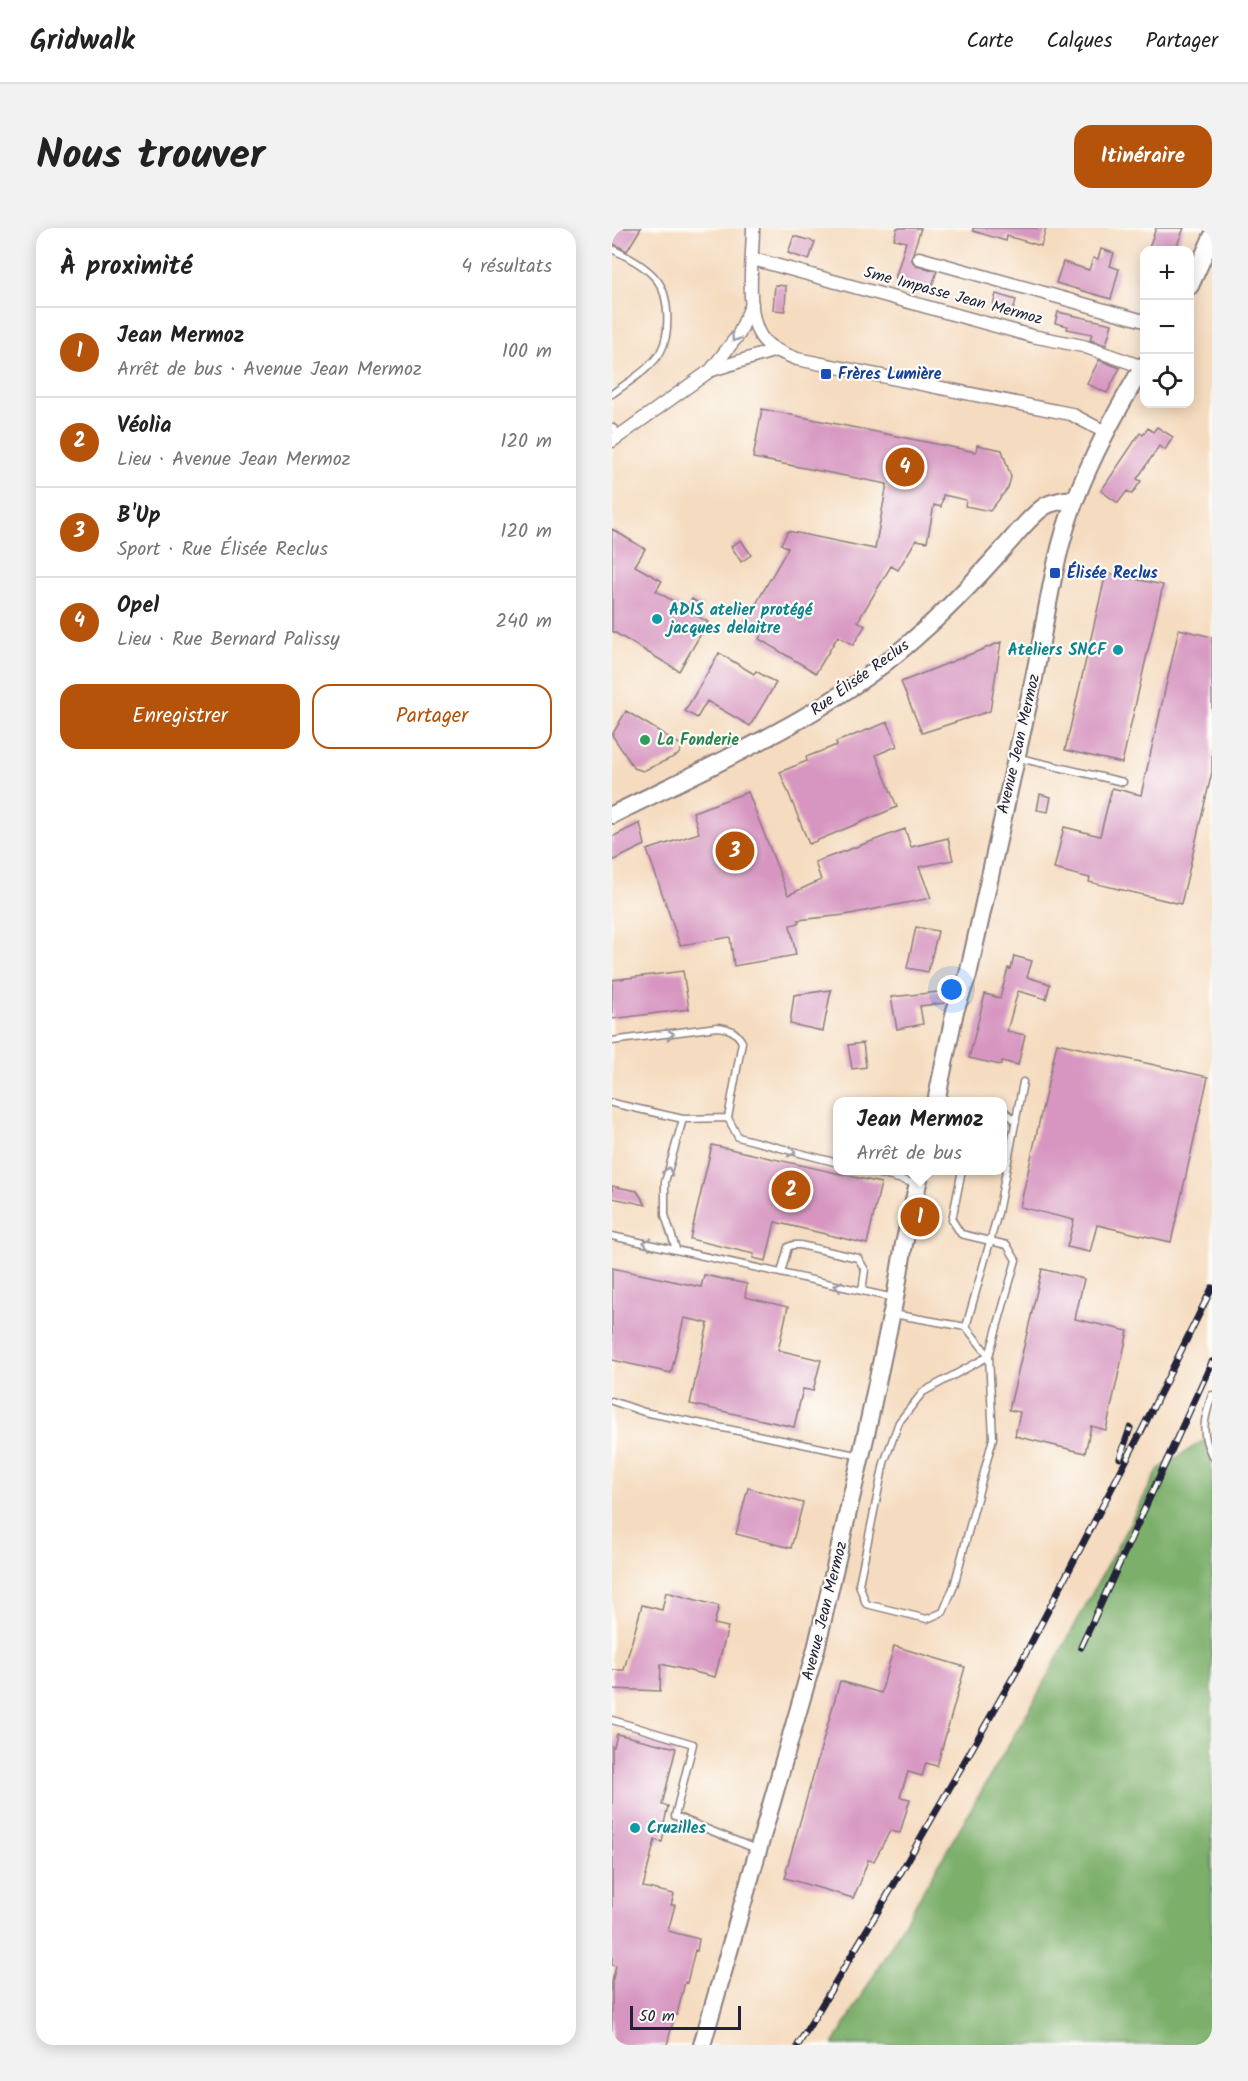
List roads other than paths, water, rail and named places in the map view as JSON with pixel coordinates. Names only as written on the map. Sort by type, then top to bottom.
[{"type":"main road","points":[[1194,277],[1212,237]]},
{"type":"main road","name":"Avenue Jean Mermoz","points":[[937,1097],[955,1011],[968,975],[1043,639],[1055,573],[1075,499],[1105,432],[1140,373]]},
{"type":"main road","name":"Rue Élisée Reclus","points":[[612,815],[806,717],[884,665],[923,632],[961,595],[1045,506],[1060,500],[1075,499]]},
{"type":"main road","name":"Avenue Jean Mermoz","points":[[702,2045],[816,1649],[861,1456],[919,1177]]},
{"type":"street","points":[[753,228],[750,283],[754,320],[762,338],[776,350],[797,359],[1071,414],[1105,432]]},
{"type":"street","points":[[919,258],[1140,320]]},
{"type":"street","name":"5me Impasse Jean Mermoz","points":[[753,259],[1012,330],[1083,346],[1140,365]]},
{"type":"street","points":[[711,370],[739,334],[752,302]]},
{"type":"street","points":[[615,434],[711,370],[776,350]]},
{"type":"lane","points":[[612,249],[635,261],[658,281],[667,306],[668,330],[660,351],[649,365],[612,394]]},
{"type":"lane","points":[[1016,758],[1123,782]]},
{"type":"lane","points":[[612,1041],[717,1027],[737,1033],[742,1042],[728,1118],[738,1137],[833,1162]]},
{"type":"lane","points":[[1007,1167],[1023,1082]]},
{"type":"lane","points":[[612,1104],[682,1119],[728,1118]]},
{"type":"lane","points":[[1007,1114],[1016,1121]]},
{"type":"lane","points":[[676,1249],[665,1215],[665,1182],[682,1119]]},
{"type":"lane","points":[[904,1175],[919,1177]]},
{"type":"lane","points":[[961,1175],[952,1220],[961,1234],[1007,1245],[1016,1260],[989,1356],[993,1438],[954,1586],[943,1612],[927,1619],[866,1604],[859,1584],[884,1463],[899,1422],[923,1392],[989,1356]]},
{"type":"lane","points":[[966,1327],[998,1213],[1005,1175]]},
{"type":"lane","points":[[612,1236],[862,1291],[893,1306],[966,1327],[989,1356]]},
{"type":"lane","points":[[781,1273],[788,1247],[800,1245],[858,1258],[865,1270],[862,1291]]},
{"type":"lane","points":[[1212,1395],[1204,1417],[1204,1440],[1212,1456]]},
{"type":"lane","points":[[612,1401],[644,1412],[861,1456]]},
{"type":"lane","points":[[612,1720],[693,1744],[675,1816],[759,1851]]},
{"type":"railway","points":[[798,2045],[1016,1672],[1142,1430],[1212,1288]]},
{"type":"railway","points":[[1081,1647],[1212,1362]]},
{"type":"railway","points":[[1120,1458],[1130,1428]]},
{"type":"place","name":"Frères Lumière","points":[[826,374]]},
{"type":"place","name":"Opel","points":[[905,467]]},
{"type":"place","name":"Élisée Reclus","points":[[1055,573]]},
{"type":"place","name":"ADIS atelier protégé jacques delaitre","points":[[657,619]]},
{"type":"place","name":"Ateliers SNCF","points":[[1118,650]]},
{"type":"place","name":"La Fonderie","points":[[645,740]]},
{"type":"place","name":"B'Up","points":[[735,851]]},
{"type":"place","name":"Véolia","points":[[791,1190]]},
{"type":"place","name":"Jean Mermoz","points":[[920,1217]]},
{"type":"place","name":"Cruzilles","points":[[635,1828]]}]
